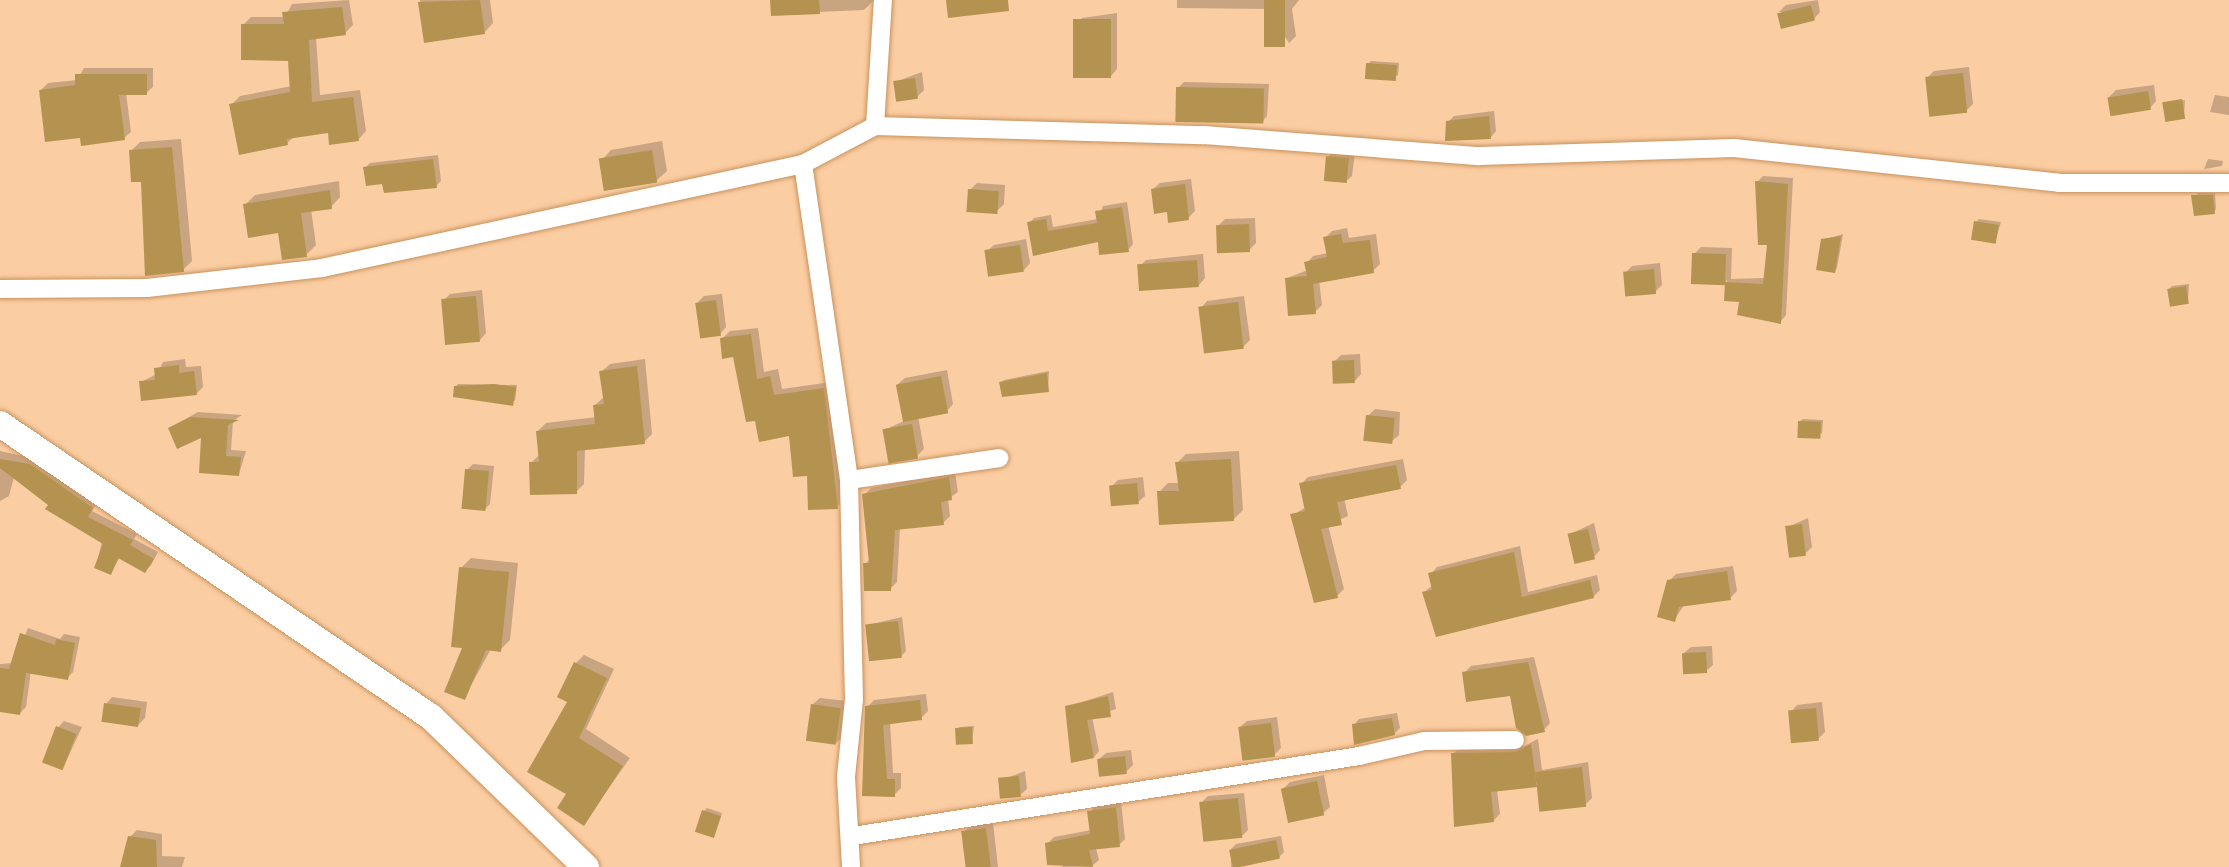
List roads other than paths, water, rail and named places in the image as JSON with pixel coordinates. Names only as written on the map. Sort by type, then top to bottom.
[{"type":"main road","points":[[0,424],[431,717],[586,867]]},
{"type":"street","points":[[875,126],[883,0]]},
{"type":"street","points":[[0,289],[147,288],[322,268],[803,164],[875,126],[1204,135],[1479,156],[1647,155],[1679,148],[1734,148],[2059,183],[2229,183]]},
{"type":"street","points":[[803,164],[849,480],[854,699],[846,777],[853,836],[851,867]]},
{"type":"street","points":[[849,480],[999,458]]},
{"type":"street","points":[[853,836],[1344,759],[1424,741],[1515,740]]}]
